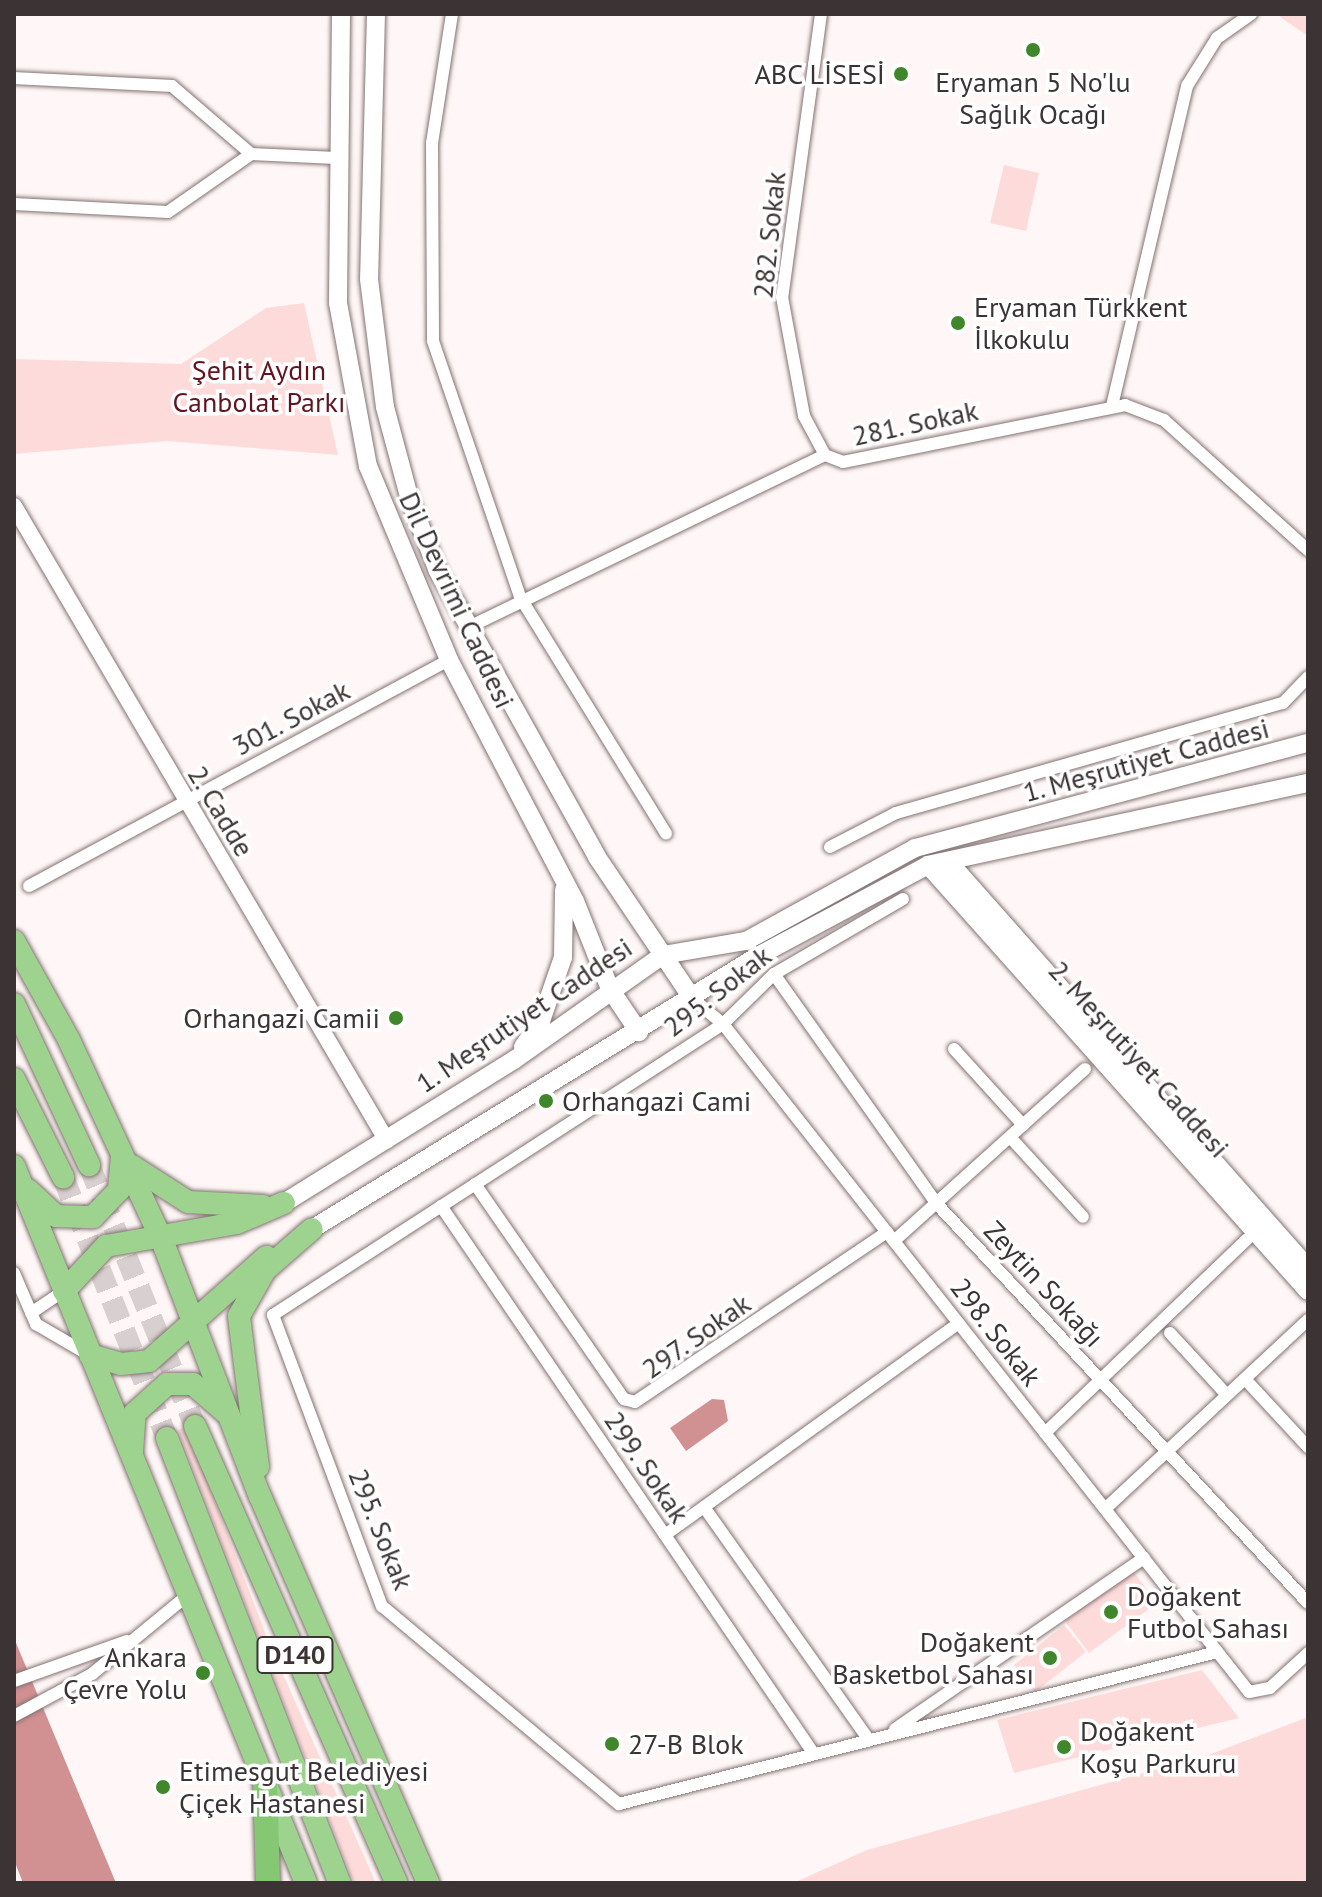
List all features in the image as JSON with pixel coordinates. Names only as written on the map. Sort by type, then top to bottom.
[{"type":"highway","points":[[14,941],[124,1155],[162,1240],[196,1320],[260,1496],[428,1883]]},
{"type":"highway","points":[[14,1004],[89,1165]]},
{"type":"highway","points":[[14,1079],[63,1177]]},
{"type":"highway","points":[[18,1174],[56,1216],[93,1217],[119,1190],[124,1155]]},
{"type":"highway","points":[[124,1155],[188,1202],[284,1203]]},
{"type":"highway","points":[[18,1174],[306,1883]]},
{"type":"highway","points":[[64,1291],[106,1246],[162,1240],[237,1223],[284,1203]]},
{"type":"highway","points":[[90,1355],[121,1364],[149,1361],[259,1261],[312,1229]]},
{"type":"highway","points":[[260,1496],[239,1316],[265,1270],[312,1229]]},
{"type":"highway","points":[[133,1463],[135,1413],[167,1384],[193,1384],[233,1423]]},
{"type":"highway","name":"D140","points":[[195,1426],[397,1883]]},
{"type":"highway","name":"D140","points":[[167,1438],[340,1883]]},
{"type":"highway","points":[[265,1781],[268,1883]]},
{"type":"main road","name":"Dil Devrimi Caddesi","points":[[341,14],[336,158],[338,303],[368,466],[449,660],[562,875],[610,989],[639,1032]]},
{"type":"main road","name":"Dil Devrimi Caddesi","points":[[376,14],[369,279],[376,350],[410,500],[469,627],[597,857],[692,998]]},
{"type":"main road","name":"1. Meşrutiyet Caddesi","points":[[284,1203],[514,1060],[610,989],[663,955],[746,941],[915,848],[1308,743]]},
{"type":"main road","name":"1. Meşrutiyet Caddesi","points":[[312,1229],[692,998],[928,865],[1308,783]]},
{"type":"main road","name":"2. Meşrutiyet Caddesi","points":[[948,861],[1308,1268]]},
{"type":"main road","name":"2. Meşrutiyet Caddesi","points":[[928,865],[1308,1291]]},
{"type":"main road","points":[[514,1060],[541,1021],[563,957],[562,875]]},
{"type":"street","points":[[452,14],[432,143],[433,341],[520,597],[666,833]]},
{"type":"street","name":"282. Sokak","points":[[821,14],[782,297],[804,416],[825,455]]},
{"type":"street","points":[[1112,406],[1187,86],[1217,38],[1251,14]]},
{"type":"street","points":[[14,78],[172,86],[251,154]]},
{"type":"street","points":[[14,204],[168,212],[251,154],[336,158]]},
{"type":"street","name":"281. Sokak","points":[[469,627],[520,597],[825,455],[843,462],[1112,406],[1140,407],[1164,420],[1308,550]]},
{"type":"street","name":"2. Cadde","points":[[14,506],[185,802],[387,1141]]},
{"type":"street","name":"301. Sokak","points":[[29,886],[449,660]]},
{"type":"street","points":[[830,847],[896,813],[1283,703],[1308,677]]},
{"type":"street","name":"295. Sokak","points":[[903,899],[774,974],[723,1024],[273,1315],[382,1606],[619,1804],[1217,1652]]},
{"type":"street","name":"Zeytin Sokağı","points":[[774,974],[936,1203],[1308,1603]]},
{"type":"street","name":"298. Sokak","points":[[692,998],[723,1024],[1249,1692],[1260,1692],[1308,1653]]},
{"type":"street","points":[[954,1049],[1023,1125]]},
{"type":"street","name":"297. Sokak","points":[[475,1184],[624,1399],[635,1402],[936,1203],[1085,1069]]},
{"type":"street","points":[[1010,1137],[1083,1217]]},
{"type":"street","name":"299. Sokak","points":[[441,1206],[814,1754]]},
{"type":"street","points":[[1045,1433],[1247,1239]]},
{"type":"street","points":[[14,1273],[36,1324],[90,1355]]},
{"type":"street","points":[[31,1313],[64,1291]]},
{"type":"street","points":[[1105,1509],[1308,1320]]},
{"type":"street","points":[[665,1535],[959,1323]]},
{"type":"street","points":[[1170,1333],[1227,1395]]},
{"type":"street","points":[[1245,1379],[1308,1447]]},
{"type":"street","points":[[704,1507],[869,1740]]},
{"type":"street","points":[[886,1736],[1144,1558]]},
{"type":"street","points":[[14,1716],[47,1701],[134,1639],[188,1595]]},
{"type":"street","points":[[14,1681],[32,1672],[134,1639]]},
{"type":"green space","points":[[1281,14],[1308,14],[1308,36],[1280,17]]},
{"type":"green space","points":[[1004,165],[1039,173],[1026,231],[990,223]]},
{"type":"green space","name":"Şehit Aydın Canbolat Parkı","points":[[304,303],[338,455],[168,441],[14,454],[14,359],[181,364],[266,308]]},
{"type":"green space","points":[[186,1427],[270,1645],[376,1883],[354,1883],[178,1430]]},
{"type":"green space","name":"Doğakent Futbol Sahası","points":[[1133,1571],[1157,1603],[1089,1653],[1065,1621]]},
{"type":"green space","name":"Doğakent Basketbol Sahası","points":[[1064,1625],[1086,1652],[1035,1692],[1014,1665]]},
{"type":"green space","name":"Doğakent Koşu Parkuru","points":[[1202,1670],[1239,1718],[1014,1773],[997,1720]]},
{"type":"green space","points":[[1308,1717],[1308,1883],[793,1883],[867,1850],[1208,1755]]},
{"type":"shaded area","points":[[712,1399],[724,1400],[728,1421],[686,1451],[670,1428]]},
{"type":"shaded area","points":[[14,1638],[116,1883],[23,1883],[14,1860]]},
{"type":"tunnel","points":[[89,1165],[195,1426]]},
{"type":"tunnel","points":[[63,1177],[167,1438]]},
{"type":"place","name":"Eryaman 5 No'lu Sağlık Ocağı","points":[[1033,50]]},
{"type":"place","name":"ABC LİSESİ","points":[[901,74]]},
{"type":"place","name":"Eryaman Türkkent İlkokulu","points":[[958,323]]},
{"type":"place","name":"Orhangazi Camii","points":[[396,1018]]},
{"type":"place","name":"Orhangazi Cami","points":[[546,1101]]},
{"type":"place","name":"Doğakent Futbol Sahası","points":[[1111,1612]]},
{"type":"place","name":"Doğakent Basketbol Sahası","points":[[1050,1658]]},
{"type":"place","name":"Ankara Çevre Yolu","points":[[203,1673]]},
{"type":"place","name":"27-B Blok","points":[[612,1744]]},
{"type":"place","name":"Doğakent Koşu Parkuru","points":[[1064,1747]]},
{"type":"place","name":"Etimesgut Belediyesi Çiçek Hastanesi","points":[[163,1787]]}]
